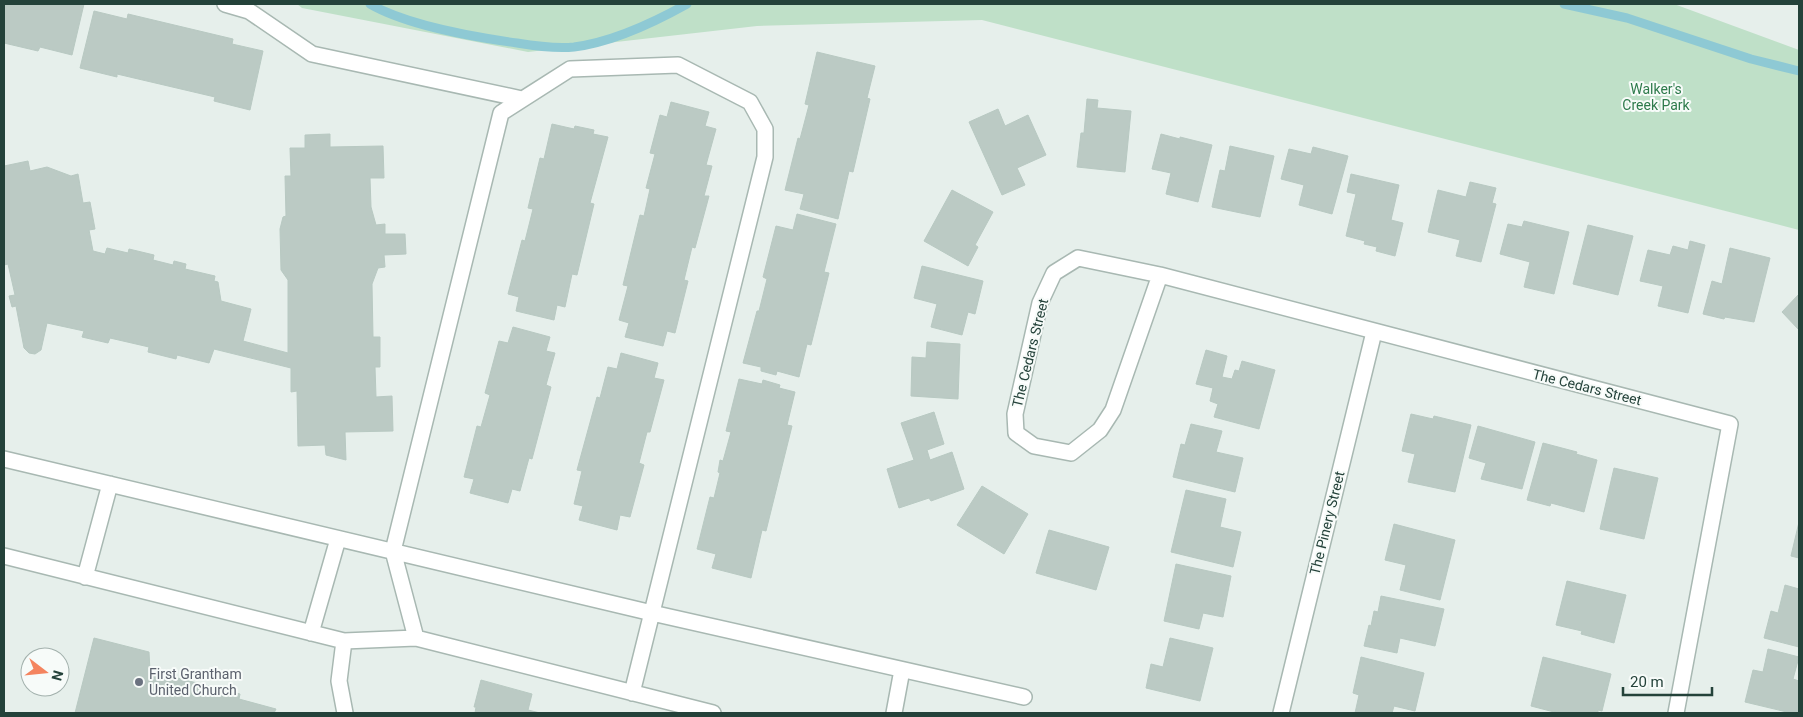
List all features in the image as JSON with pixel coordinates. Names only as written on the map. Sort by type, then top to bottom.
[{"type":"street","points":[[225,4],[249,11],[312,54],[522,99]]},
{"type":"street","points":[[416,638],[393,552],[502,113],[570,69],[678,65],[750,102],[765,129],[765,157],[632,693]]},
{"type":"street","name":"The Cedars Street","points":[[1160,275],[1113,410],[1100,430],[1071,453],[1034,446],[1016,433],[1015,414],[1040,303],[1054,273],[1078,258],[1160,275],[1730,424],[1676,713]]},
{"type":"street","name":"The Pinery Street","points":[[1281,713],[1374,332]]},
{"type":"street","points":[[4,459],[652,613],[1024,698]]},
{"type":"street","points":[[85,576],[110,484]]},
{"type":"street","points":[[311,633],[338,539]]},
{"type":"street","points":[[4,556],[344,641],[416,638],[713,713]]},
{"type":"street","points":[[344,641],[339,681],[345,713]]},
{"type":"street","points":[[894,713],[902,670]]},
{"type":"green space","name":"Walker's Creek Park","points":[[297,4],[1674,4],[1799,50],[1799,230],[982,20],[757,26],[528,52],[302,8]]},
{"type":"building","points":[[4,4],[84,4],[72,55],[40,47],[38,51],[4,43]]},
{"type":"building","points":[[94,11],[127,19],[128,14],[233,39],[232,44],[263,51],[250,110],[214,101],[215,97],[117,74],[117,77],[80,68]]},
{"type":"building","points":[[817,52],[875,66],[867,98],[870,99],[853,172],[849,171],[838,219],[800,209],[804,194],[785,190],[798,138],[800,139],[809,105],[805,104]]},
{"type":"building","points":[[1087,99],[1098,100],[1097,108],[1131,111],[1125,172],[1077,167],[1081,133],[1084,133]]},
{"type":"building","points":[[671,102],[709,112],[705,126],[716,129],[706,165],[712,166],[704,196],[709,196],[695,248],[692,247],[684,280],[688,281],[675,333],[667,331],[663,346],[625,337],[629,323],[619,320],[628,286],[623,285],[640,215],[644,216],[650,189],[646,188],[655,154],[650,153],[660,115],[667,117]]},
{"type":"building","points":[[998,109],[1005,126],[1028,115],[1046,155],[1017,168],[1025,185],[1002,195],[969,122]]},
{"type":"building","points":[[552,124],[574,129],[575,126],[594,130],[593,134],[608,137],[590,203],[594,204],[577,275],[572,274],[565,307],[557,305],[554,320],[516,311],[519,297],[508,294],[522,240],[525,241],[533,209],[528,208],[540,158],[544,159]]},
{"type":"building","points":[[330,134],[330,147],[383,146],[384,178],[370,178],[371,207],[376,225],[385,224],[385,234],[405,234],[406,254],[384,255],[385,267],[378,268],[372,284],[373,337],[380,337],[380,367],[375,367],[376,397],[392,396],[393,431],[345,432],[346,460],[326,455],[325,445],[298,446],[297,391],[291,392],[291,368],[214,349],[209,363],[177,355],[176,359],[148,352],[149,347],[110,338],[108,343],[82,337],[84,331],[47,323],[41,350],[35,354],[29,353],[24,348],[16,306],[12,307],[9,296],[15,295],[8,264],[4,265],[4,166],[28,161],[30,171],[47,167],[71,176],[78,174],[83,203],[90,202],[95,229],[89,230],[93,251],[105,254],[107,248],[128,253],[129,249],[154,255],[153,260],[173,265],[174,261],[186,264],[185,269],[215,276],[214,281],[218,282],[221,301],[251,309],[243,341],[288,353],[288,280],[281,270],[280,229],[283,217],[286,216],[285,176],[291,176],[290,148],[305,148],[305,135]]},
{"type":"building","points":[[1161,134],[1212,145],[1198,202],[1166,194],[1171,173],[1152,169]]},
{"type":"building","points":[[1230,146],[1274,156],[1260,217],[1212,207],[1220,170],[1225,171]]},
{"type":"building","points":[[1313,147],[1348,156],[1332,214],[1299,205],[1304,185],[1281,179],[1289,149],[1311,154]]},
{"type":"building","points":[[1351,174],[1399,185],[1391,220],[1403,223],[1395,256],[1376,251],[1377,247],[1364,244],[1365,241],[1346,236],[1356,194],[1347,192]]},
{"type":"building","points":[[1470,182],[1496,188],[1492,203],[1496,204],[1481,262],[1456,256],[1460,240],[1428,232],[1438,190],[1466,197]]},
{"type":"building","points":[[952,190],[993,212],[975,245],[978,247],[968,266],[924,241]]},
{"type":"building","points":[[797,214],[836,224],[824,272],[829,273],[811,345],[807,344],[799,377],[777,371],[776,375],[761,371],[761,367],[743,363],[767,279],[763,277],[776,226],[793,230]]},
{"type":"building","points":[[1524,221],[1569,232],[1554,294],[1524,287],[1530,262],[1500,254],[1508,224],[1522,227]]},
{"type":"building","points":[[1588,225],[1633,236],[1618,295],[1573,284]]},
{"type":"building","points":[[1690,241],[1705,245],[1688,313],[1658,306],[1663,286],[1640,281],[1648,250],[1670,255],[1673,246],[1688,250]]},
{"type":"building","points":[[1730,248],[1770,258],[1754,322],[1725,317],[1724,319],[1703,314],[1712,281],[1722,284]]},
{"type":"building","points":[[922,266],[983,281],[975,314],[968,312],[962,335],[931,327],[937,304],[914,298]]},
{"type":"building","points":[[1799,294],[1799,330],[1782,312]]},
{"type":"building","points":[[513,327],[550,337],[546,351],[555,353],[546,385],[551,387],[532,459],[529,458],[520,491],[512,489],[508,503],[470,493],[474,479],[464,477],[477,426],[481,427],[490,395],[485,393],[499,341],[508,343]]},
{"type":"building","points":[[927,342],[960,344],[958,399],[911,396],[912,357],[926,358]]},
{"type":"building","points":[[1206,350],[1227,356],[1222,377],[1232,379],[1235,370],[1239,371],[1242,361],[1275,370],[1259,429],[1214,417],[1218,404],[1210,401],[1213,388],[1196,384]]},
{"type":"building","points":[[621,353],[658,363],[654,378],[664,380],[650,432],[647,432],[639,463],[644,465],[630,517],[620,515],[617,530],[579,520],[583,506],[574,504],[582,471],[577,470],[597,397],[600,398],[608,367],[617,369]]},
{"type":"building","points":[[739,379],[762,384],[763,380],[780,385],[779,388],[795,392],[787,425],[792,426],[766,531],[762,530],[751,578],[712,568],[716,554],[697,549],[710,497],[714,498],[720,473],[718,472],[720,460],[723,461],[731,432],[726,431]]},
{"type":"building","points":[[934,412],[944,444],[927,450],[930,460],[952,452],[964,489],[931,501],[929,498],[899,508],[887,469],[914,460],[901,423]]},
{"type":"building","points":[[1411,414],[1433,419],[1434,416],[1471,425],[1455,492],[1408,482],[1415,454],[1402,451]]},
{"type":"building","points":[[1191,424],[1222,431],[1216,452],[1243,458],[1235,492],[1173,477],[1181,444],[1185,445]]},
{"type":"building","points":[[1478,426],[1535,442],[1522,489],[1481,479],[1486,463],[1469,458]]},
{"type":"building","points":[[1543,443],[1577,452],[1576,454],[1597,460],[1584,512],[1551,503],[1550,506],[1527,500]]},
{"type":"building","points":[[1614,468],[1658,478],[1644,539],[1600,529]]},
{"type":"building","points":[[982,486],[1028,514],[1004,554],[957,525]]},
{"type":"building","points":[[1186,490],[1226,499],[1220,527],[1241,532],[1233,567],[1171,552]]},
{"type":"building","points":[[1799,522],[1799,558],[1791,556]]},
{"type":"building","points":[[1394,524],[1455,540],[1440,600],[1400,590],[1406,565],[1385,560]]},
{"type":"building","points":[[1049,530],[1109,547],[1096,590],[1036,573]]},
{"type":"building","points":[[1176,564],[1231,576],[1223,617],[1203,613],[1199,629],[1164,621]]},
{"type":"building","points":[[1567,581],[1626,595],[1614,643],[1581,634],[1582,631],[1556,625]]},
{"type":"building","points":[[1785,585],[1799,589],[1799,647],[1764,638],[1771,611],[1778,613]]},
{"type":"building","points":[[1381,596],[1444,609],[1435,646],[1400,638],[1397,653],[1364,646],[1374,611],[1378,612]]},
{"type":"building","name":"First Grantham United Church","points":[[94,638],[149,652],[150,671],[240,694],[239,699],[276,709],[274,713],[75,713]]},
{"type":"building","points":[[1170,638],[1213,648],[1200,701],[1146,688],[1151,664],[1163,667]]},
{"type":"building","points":[[1768,649],[1799,657],[1793,679],[1799,681],[1799,713],[1791,713],[1745,702],[1753,670],[1763,672]]},
{"type":"building","points":[[1361,657],[1424,673],[1415,711],[1394,706],[1392,713],[1355,713],[1359,695],[1353,693]]},
{"type":"building","points":[[1543,657],[1611,674],[1602,711],[1598,710],[1598,713],[1558,713],[1531,706]]},
{"type":"building","points":[[481,680],[532,694],[528,710],[540,713],[475,713],[476,707],[474,707]]},
{"type":"waterway","points":[[370,4],[403,19],[442,30],[500,41],[560,48],[589,44],[618,36],[647,25],[687,4]]},
{"type":"waterway","points":[[1564,4],[1627,18],[1751,59],[1799,71]]},
{"type":"place","name":"First Grantham United Church","points":[[139,682]]}]
